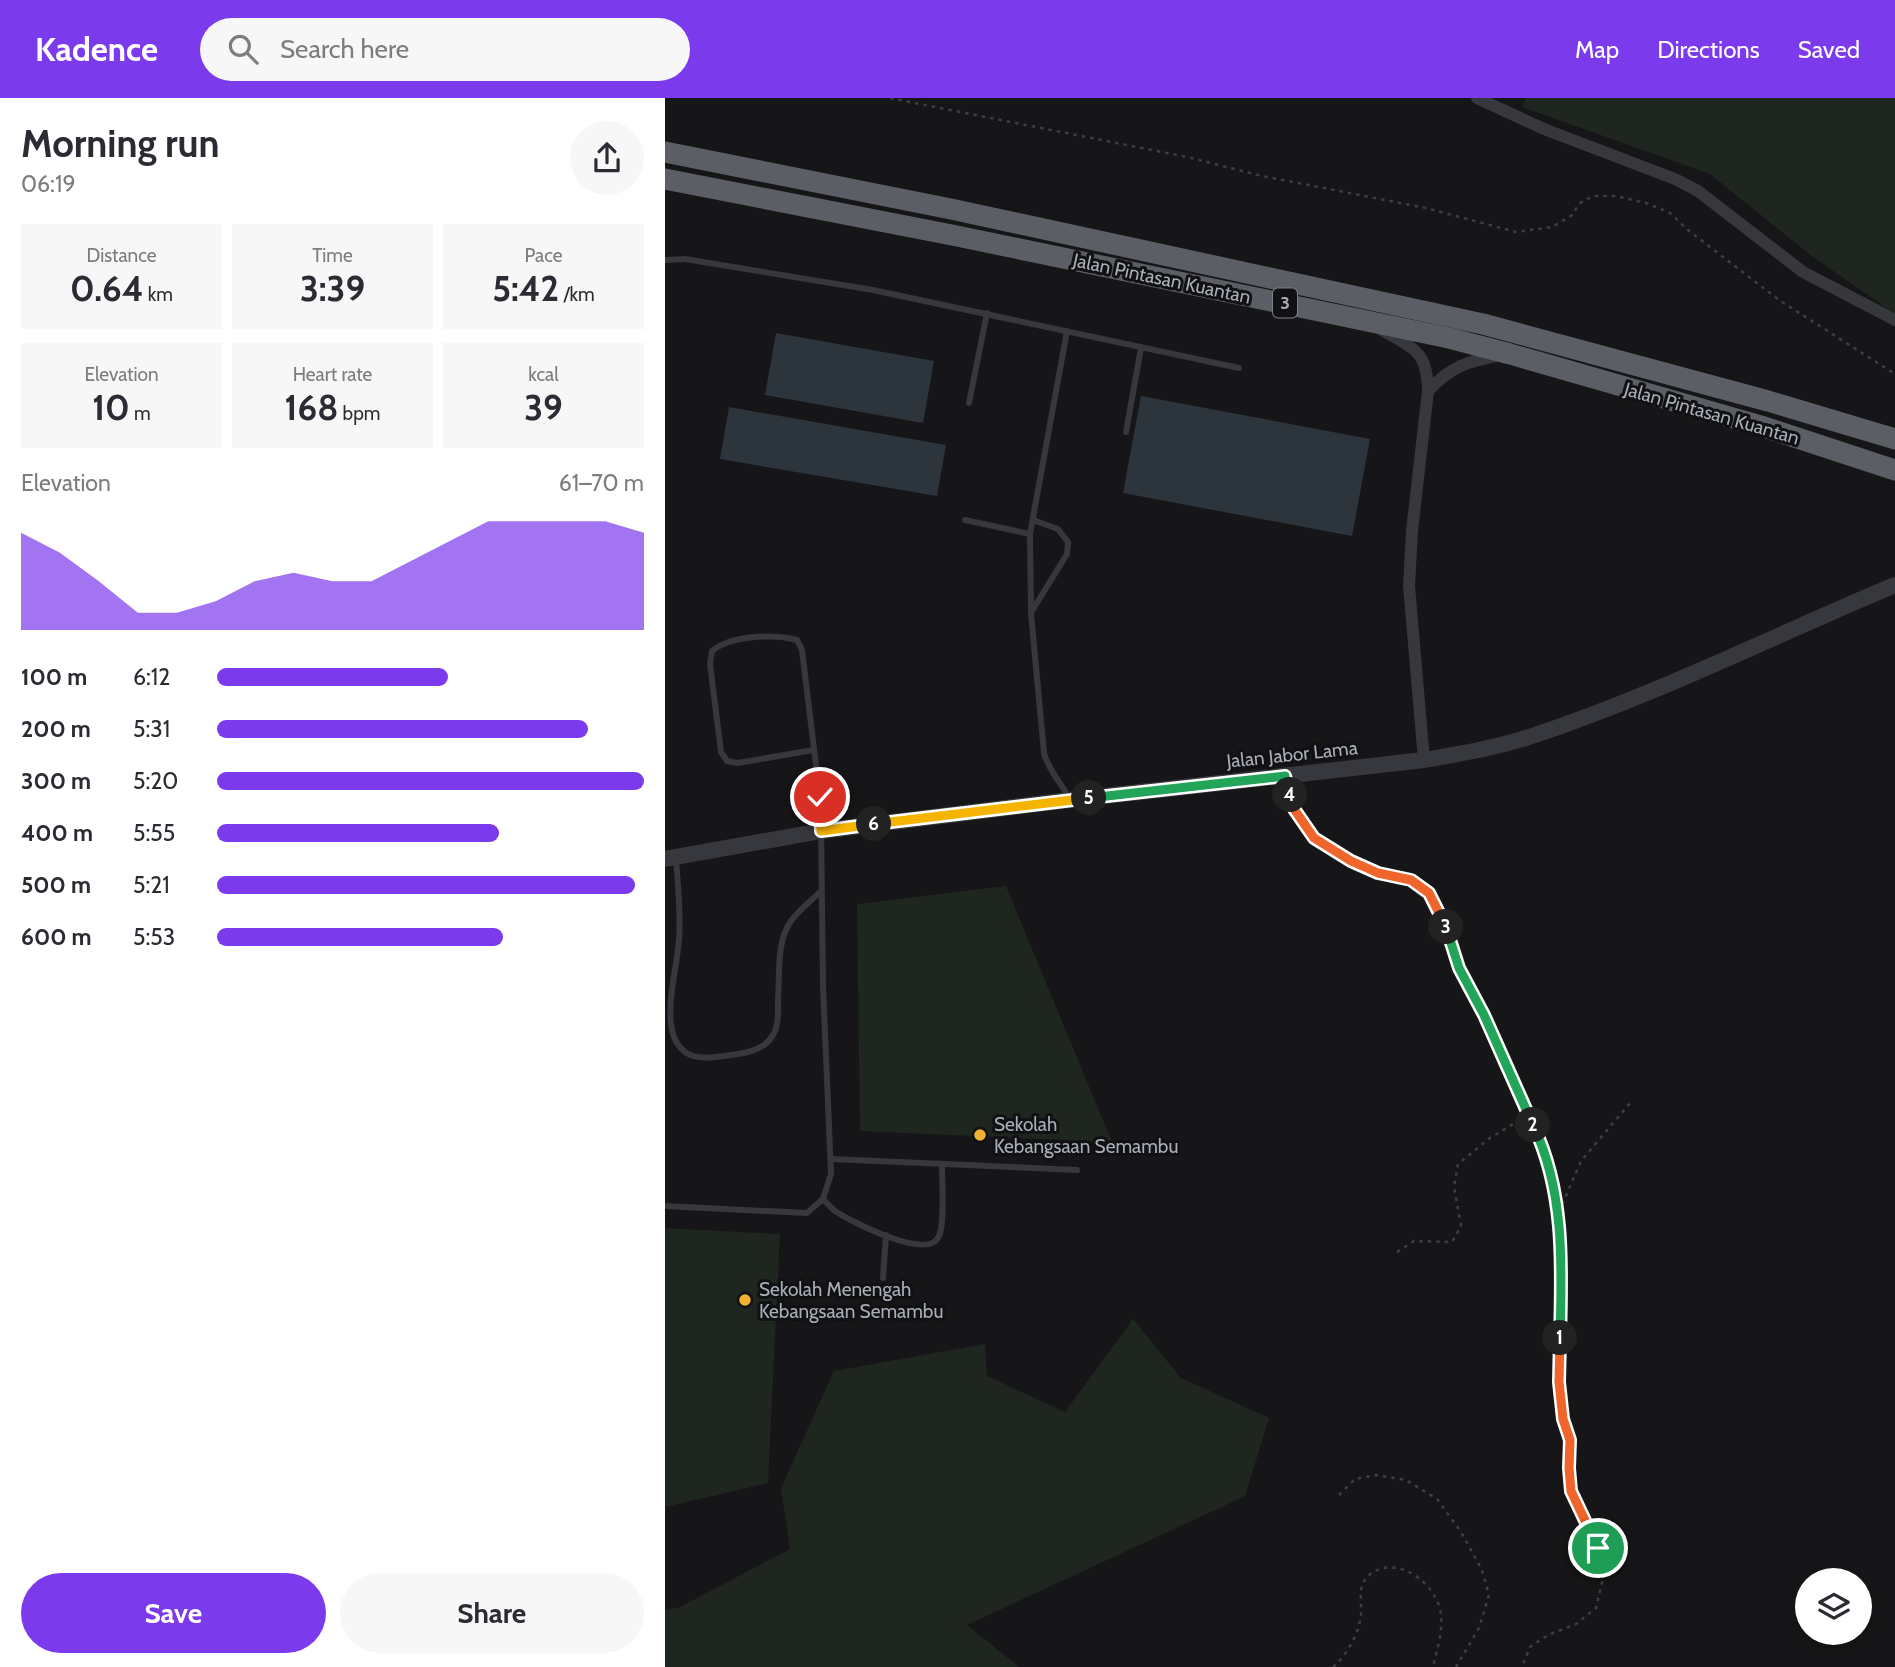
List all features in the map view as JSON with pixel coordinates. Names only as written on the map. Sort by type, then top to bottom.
[{"type":"highway","name":"Jalan Pintasan Kuantan","points":[[665,152],[964,212],[1483,324],[1768,401],[1895,439]]},
{"type":"highway","name":"Jalan Pintasan Kuantan","points":[[665,179],[1366,320],[1510,354],[1761,426],[1895,470]]},
{"type":"street","points":[[1480,99],[1544,129],[1675,179],[1698,191],[1803,272],[1895,320]]},
{"type":"street","points":[[1366,320],[1410,345],[1426,364],[1428,391],[1412,531],[1409,586],[1424,760]]},
{"type":"street","points":[[1428,391],[1442,376],[1458,365],[1510,354]]},
{"type":"street","name":"Jalan Jabor Lama","points":[[670,858],[821,831],[1424,760],[1527,737],[1620,704],[1895,585]]},
{"type":"lane","points":[[665,261],[685,259],[764,271],[988,313],[1239,368]]},
{"type":"lane","points":[[969,403],[988,313]]},
{"type":"lane","points":[[1067,331],[1030,534],[1031,612],[1044,753],[1046,761],[1062,782],[1069,800]]},
{"type":"lane","points":[[1126,432],[1142,348]]},
{"type":"lane","points":[[965,520],[1030,534]]},
{"type":"lane","points":[[1031,612],[1067,554],[1068,542],[1058,529],[1033,520]]},
{"type":"lane","points":[[665,1206],[807,1213],[824,1199],[831,1159],[823,986],[820,797],[801,650],[796,640],[778,636],[727,642],[712,651],[710,664],[721,752],[727,761],[738,763],[813,750]]},
{"type":"lane","points":[[670,858],[680,908],[680,936],[671,1024],[675,1040],[683,1051],[692,1056],[709,1058],[746,1053],[763,1046],[773,1036],[777,1023],[782,944],[786,930],[792,919],[821,891]]},
{"type":"lane","points":[[831,1159],[1076,1170]]},
{"type":"lane","points":[[824,1199],[834,1210],[851,1220],[903,1243],[925,1245],[939,1238],[942,1166]]},
{"type":"lane","points":[[883,1278],[886,1235]]},
{"type":"path","points":[[890,98],[1426,208],[1516,232],[1552,227],[1571,216],[1580,202],[1593,196],[1616,196],[1646,203],[1670,213],[1779,300],[1895,374]]},
{"type":"path","points":[[1285,776],[1294,809],[1314,838],[1351,861],[1378,873],[1411,880],[1429,893],[1443,917],[1459,968],[1484,1015],[1546,1152],[1559,1212],[1559,1382],[1563,1419],[1570,1440],[1571,1491],[1598,1548],[1604,1574],[1596,1608],[1576,1624],[1548,1635],[1530,1647],[1522,1667]]},
{"type":"path","points":[[1559,1212],[1581,1161],[1631,1102]]},
{"type":"path","points":[[1398,1252],[1414,1241],[1452,1242],[1461,1226],[1454,1187],[1458,1164],[1490,1138],[1528,1115]]},
{"type":"path","points":[[1339,1495],[1355,1479],[1376,1475],[1406,1480],[1437,1499],[1461,1532],[1482,1570],[1489,1595],[1479,1628],[1457,1667]]},
{"type":"path","points":[[1333,1667],[1342,1659],[1360,1622],[1359,1596],[1367,1577],[1382,1567],[1407,1569],[1432,1592],[1441,1612],[1440,1639],[1433,1667]]},
{"type":"shaded area","points":[[1526,98],[1895,98],[1895,314],[1813,257],[1710,174],[1522,107]]},
{"type":"shaded area","points":[[776,333],[934,361],[923,423],[765,395]]},
{"type":"shaded area","points":[[1141,396],[1370,439],[1352,536],[1123,493]]},
{"type":"shaded area","points":[[729,407],[946,445],[937,496],[720,459]]},
{"type":"shaded area","points":[[1006,886],[1112,1142],[860,1131],[857,904]]},
{"type":"shaded area","points":[[665,1228],[780,1234],[768,1483],[665,1507]]},
{"type":"shaded area","points":[[1133,1319],[1181,1378],[1269,1418],[1245,1496],[967,1625],[1019,1667],[665,1667],[665,1610],[680,1607],[790,1549],[781,1488],[834,1371],[985,1344],[987,1376],[1065,1412]]},
{"type":"place","name":"Sekolah Kebangsaan Semambu","points":[[980,1135]]},
{"type":"place","name":"Sekolah Menengah Kebangsaan Semambu","points":[[745,1300]]},
{"type":"route","points":[[820,797],[821,831],[1285,776],[1294,809],[1314,838],[1351,861],[1378,873],[1411,880],[1429,893],[1443,917],[1459,968],[1484,1015],[1546,1152],[1559,1212],[1559,1382],[1563,1419],[1570,1440],[1571,1491],[1598,1548]]}]
